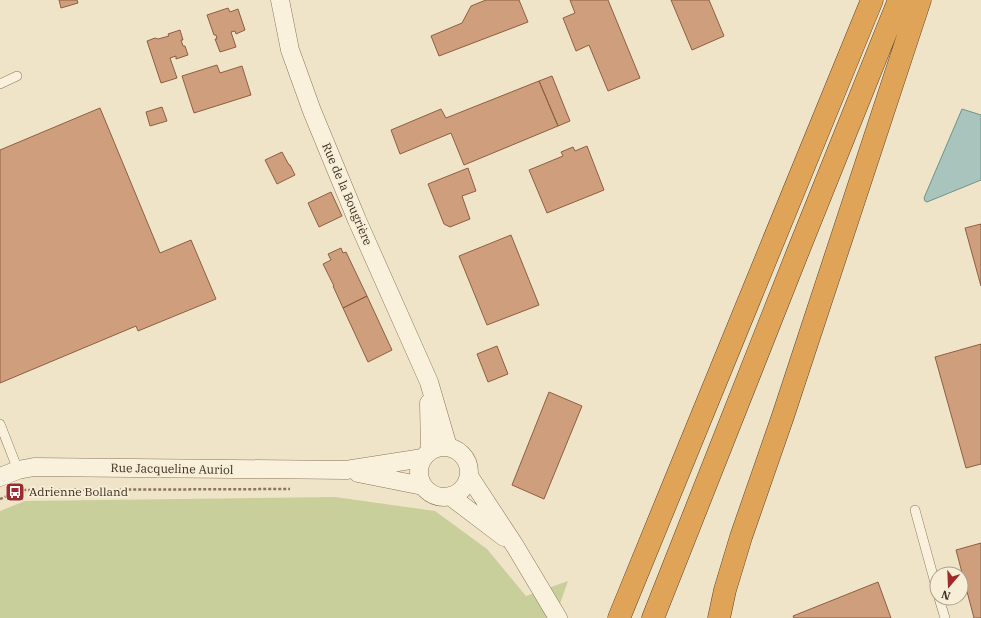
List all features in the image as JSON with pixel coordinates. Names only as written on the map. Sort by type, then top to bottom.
[{"type":"highway","points":[[619,618],[872,0]]},
{"type":"highway","points":[[653,618],[777,303],[899,0]]},
{"type":"highway","points":[[718,618],[743,530],[783,416],[920,0]]},
{"type":"street","name":"Rue de la Bougrière","points":[[280,0],[290,50],[312,111],[357,220],[428,382],[448,447]]},
{"type":"street","name":"Rue de la Bougrière","points":[[426,454],[428,382]]},
{"type":"street","points":[[438,447],[448,447],[458,450],[465,457],[469,466],[469,476],[465,485],[458,492],[450,496],[440,496],[430,493],[423,486],[419,477],[419,467],[426,454],[438,447]]},
{"type":"street","name":"Rue Jacqueline Auriol","points":[[346,470],[426,454]]},
{"type":"street","name":"Rue Jacqueline Auriol","points":[[0,477],[18,470],[34,467],[346,470],[423,486]]},
{"type":"street","points":[[469,476],[515,546],[544,610],[558,618]]},
{"type":"street","points":[[450,496],[515,546]]},
{"type":"street","points":[[544,610],[570,618]]},
{"type":"lane","points":[[0,84],[17,76]]},
{"type":"lane","points":[[0,424],[18,470]]},
{"type":"lane","points":[[915,510],[930,566]]},
{"type":"lane","points":[[941,606],[944,618]]},
{"type":"path","points":[[0,498],[22,490],[291,489]]},
{"type":"green space","points":[[335,497],[435,511],[487,549],[526,596],[568,581],[555,618],[0,618],[0,511],[25,501]]},
{"type":"water","points":[[962,109],[981,115],[981,180],[927,202],[924,198]]},
{"type":"building","points":[[59,0],[77,0],[78,3],[61,8]]},
{"type":"building","points":[[486,0],[519,0],[528,22],[439,56],[431,36],[462,23],[471,6]]},
{"type":"building","points":[[570,0],[608,0],[640,78],[608,91],[589,45],[576,51],[563,18],[575,13]]},
{"type":"building","points":[[671,0],[709,0],[724,36],[692,50]]},
{"type":"building","points":[[228,8],[230,12],[238,9],[245,30],[236,34],[235,31],[231,32],[236,47],[220,52],[215,39],[217,39],[216,35],[214,35],[207,15]]},
{"type":"building","points":[[180,30],[183,40],[181,40],[188,55],[176,59],[176,56],[170,58],[177,78],[161,83],[147,41],[169,36],[168,34]]},
{"type":"building","points":[[217,65],[220,73],[242,66],[251,95],[194,113],[182,76]]},
{"type":"building","points":[[552,76],[570,121],[558,126],[539,81]]},
{"type":"building","points":[[539,81],[558,126],[464,165],[451,133],[400,154],[391,130],[441,109],[446,118]]},
{"type":"building","points":[[162,107],[167,121],[150,126],[146,112]]},
{"type":"building","points":[[100,108],[160,253],[191,240],[216,299],[138,331],[136,326],[0,383],[0,150]]},
{"type":"building","points":[[587,146],[604,190],[547,213],[529,170],[563,156],[561,152],[573,147],[575,151]]},
{"type":"building","points":[[282,152],[295,175],[277,184],[265,160]]},
{"type":"building","points":[[468,168],[476,191],[462,196],[470,219],[450,227],[444,224],[428,184]]},
{"type":"building","points":[[331,192],[342,216],[319,227],[308,203]]},
{"type":"building","points":[[981,224],[981,286],[965,228]]},
{"type":"building","points":[[511,235],[539,305],[487,325],[459,256]]},
{"type":"building","points":[[341,248],[343,253],[346,252],[367,296],[343,308],[323,264],[331,260],[328,254]]},
{"type":"building","points":[[367,296],[392,350],[368,362],[343,308]]},
{"type":"building","points":[[981,344],[981,464],[966,468],[935,357]]},
{"type":"building","points":[[497,346],[508,374],[488,382],[477,354]]},
{"type":"building","points":[[549,392],[582,406],[544,499],[512,485]]},
{"type":"building","points":[[981,543],[981,618],[974,618],[969,599],[969,566],[960,566],[956,550]]},
{"type":"building","points":[[878,582],[891,618],[794,618],[793,616]]},
{"type":"place","name":"Adrienne Bolland","points":[[15,492]]}]
